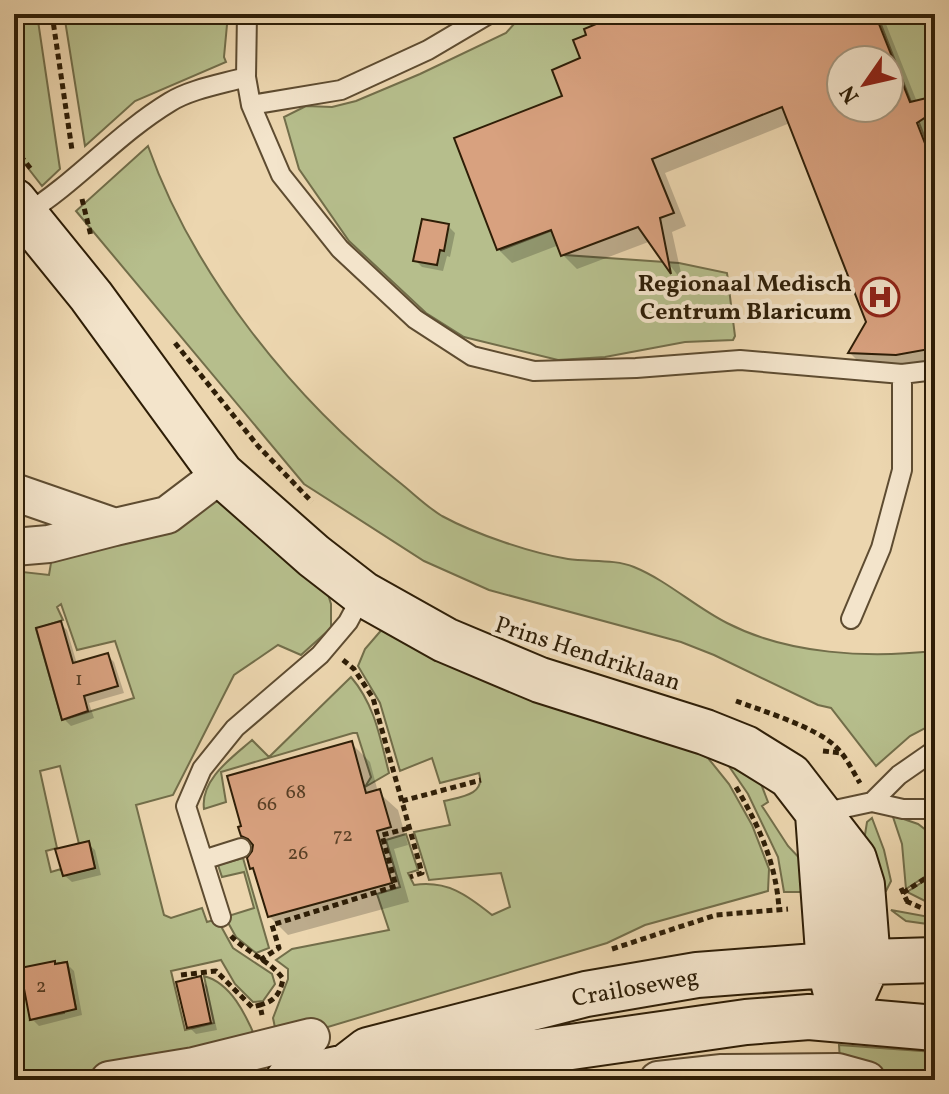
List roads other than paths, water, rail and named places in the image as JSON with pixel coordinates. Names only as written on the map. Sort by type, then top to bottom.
[{"type":"main road","name":"Prins Hendriklaan","points":[[19,208],[91,296],[221,474],[302,546],[363,594],[445,640],[540,680],[684,725],[745,748],[790,776],[818,814]]},
{"type":"main road","points":[[818,814],[848,964],[843,1018]]},
{"type":"main road","name":"Crailoseweg","points":[[346,1067],[368,1050],[586,994],[697,975],[935,960]]},
{"type":"main road","name":"Crailoseweg","points":[[280,1064],[346,1067],[374,1075],[746,1022],[809,1017],[935,1028]]},
{"type":"street","points":[[14,547],[49,544],[167,515],[221,474]]},
{"type":"street","points":[[14,492],[115,527]]},
{"type":"street","points":[[109,1080],[194,1066],[280,1064],[311,1037]]},
{"type":"street","points":[[658,1080],[722,1073],[838,1072],[867,1080]]},
{"type":"lane","points":[[247,14],[246,77],[251,105],[281,175],[340,249],[415,319],[472,356],[534,371],[636,368],[740,360],[902,374],[935,370]]},
{"type":"lane","points":[[251,105],[341,90],[428,50],[489,14]]},
{"type":"lane","points":[[19,208],[54,196],[113,144],[172,100],[246,77]]},
{"type":"lane","points":[[851,619],[881,548],[902,470],[902,374]]},
{"type":"lane","points":[[221,917],[186,806],[202,769],[235,728],[327,646],[348,622],[363,594]]},
{"type":"lane","points":[[872,802],[899,775],[935,750]]},
{"type":"lane","points":[[818,814],[872,802],[930,812]]},
{"type":"lane","points":[[203,860],[241,848]]},
{"type":"place","name":"Regionaal Medisch Centrum Blaricum","points":[[880,297]]}]
